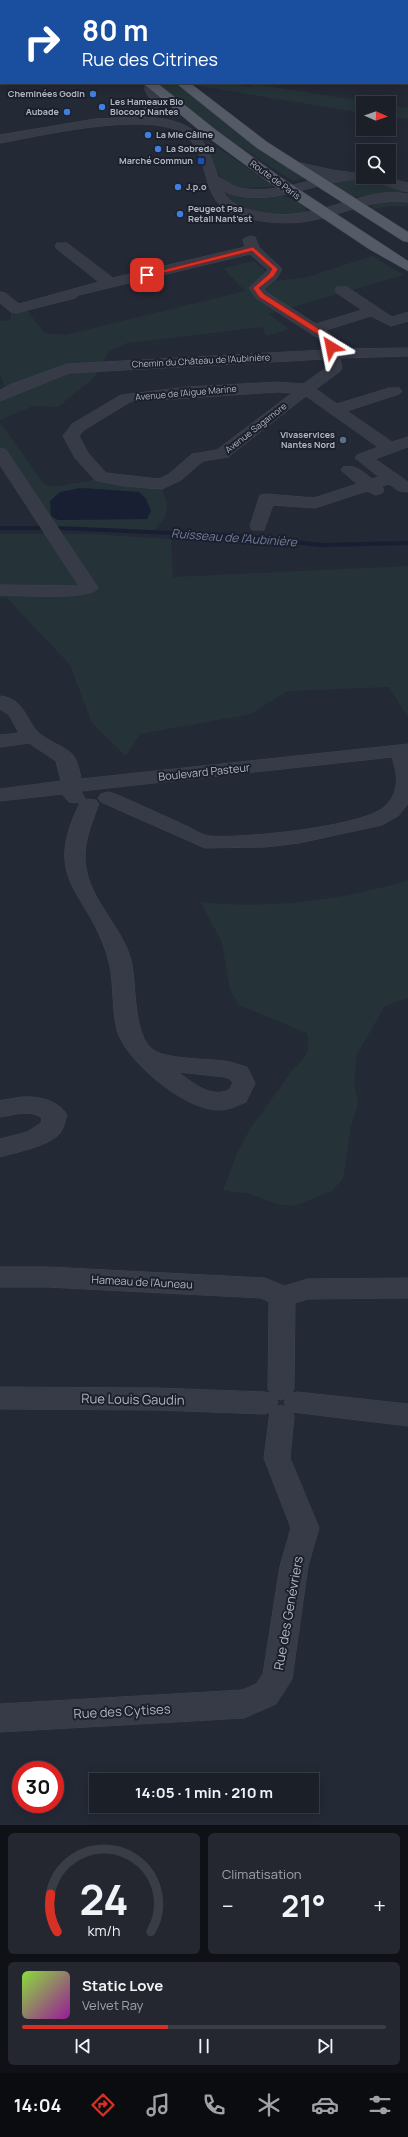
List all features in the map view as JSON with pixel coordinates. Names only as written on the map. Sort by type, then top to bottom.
[{"type":"main road","name":"Route de Paris","points":[[150,84],[224,143],[295,189],[323,214],[408,267]]},
{"type":"main road","name":"Route de Paris","points":[[183,84],[241,130],[319,182],[348,206]]},
{"type":"main road","points":[[295,189],[348,206],[396,238],[407,238]]},
{"type":"street","points":[[138,119],[157,102],[157,98],[151,90],[150,84]]},
{"type":"street","points":[[0,139],[138,119],[162,122],[184,129],[198,140],[222,200],[242,212],[268,218],[301,218],[323,214],[386,196],[408,198]]},
{"type":"street","points":[[292,165],[350,176],[387,180],[408,188]]},
{"type":"street","points":[[214,180],[233,190],[247,192],[295,189],[319,182],[350,176]]},
{"type":"street","points":[[0,296],[16,310],[252,245],[275,269],[272,275],[256,288],[261,295],[328,338],[332,354]]},
{"type":"street","points":[[62,246],[110,283]]},
{"type":"street","points":[[342,290],[408,333]]},
{"type":"street","points":[[315,329],[373,311]]},
{"type":"street","points":[[390,322],[408,316]]},
{"type":"street","name":"Chemin du Château de l'Aubinière","points":[[0,396],[17,387],[67,369],[332,354],[408,352]]},
{"type":"street","name":"Avenue Sagamore","points":[[162,484],[175,477],[198,457],[222,454],[334,369],[332,354]]},
{"type":"street","name":"Avenue de l'Aigue Marine","points":[[162,484],[124,481],[101,477],[81,455],[71,436],[78,427],[126,398],[278,387],[306,389]]},
{"type":"street","points":[[306,389],[390,448]]},
{"type":"street","points":[[336,410],[394,391]]},
{"type":"street","points":[[408,442],[362,458],[405,488],[408,487]]},
{"type":"street","points":[[0,453],[38,510],[58,547],[89,588],[81,590],[0,590]]},
{"type":"street","points":[[349,470],[372,487]]},
{"type":"street","points":[[258,526],[266,499],[315,503],[372,487],[391,478]]},
{"type":"street","points":[[1,701],[17,712],[23,726],[32,737],[66,758],[71,779],[70,786],[72,795],[80,801],[103,795],[205,842],[252,842],[299,836],[375,821],[392,812],[402,798],[407,785],[404,751]]},
{"type":"street","points":[[0,740],[32,737]]},
{"type":"street","name":"Boulevard Pasteur","points":[[0,795],[70,786],[103,795],[404,751]]},
{"type":"street","points":[[103,795],[84,816],[75,854],[78,878],[108,931],[118,954],[123,977],[129,1032],[145,1057]]},
{"type":"street","points":[[0,1109],[21,1105],[44,1106],[55,1115],[51,1128],[35,1138],[0,1148]]},
{"type":"street","name":"Hameau de l'Auneau","points":[[0,1277],[48,1277],[265,1288],[282,1297]]},
{"type":"street","points":[[281,1403],[282,1297],[308,1288],[408,1288]]},
{"type":"street","name":"Rue Louis Gaudin","points":[[0,1398],[157,1399],[281,1403],[408,1415]]},
{"type":"street","name":"Rue des Genévriers","points":[[244,1704],[266,1694],[277,1680],[294,1566],[305,1528],[277,1458],[281,1403]]},
{"type":"street","name":"Rue des Cytises","points":[[0,1718],[244,1704]]},
{"type":"shaded area","points":[[157,84],[177,84],[255,146],[304,178],[293,181],[233,142]]},
{"type":"shaded area","points":[[195,84],[231,84],[249,87],[254,84],[356,100],[356,112],[198,86]]},
{"type":"shaded area","points":[[396,106],[408,108],[408,119],[396,118]]},
{"type":"shaded area","points":[[204,138],[273,186],[247,188],[227,182],[222,178],[217,169]]},
{"type":"shaded area","points":[[349,179],[356,179],[356,184],[382,184],[407,192],[356,197],[349,196],[327,183]]},
{"type":"shaded area","points":[[227,193],[265,193],[285,197],[295,200],[309,213],[301,215],[276,215],[250,211],[239,207],[231,201]]},
{"type":"shaded area","points":[[380,200],[408,201],[408,206],[392,206],[372,209],[373,204]]},
{"type":"shaded area","points":[[372,256],[404,275],[269,314],[289,329],[266,336],[262,327],[127,343],[109,351],[94,378],[58,407],[33,406],[0,420],[0,393],[5,387],[0,374],[0,321],[11,320],[11,310],[24,306],[44,333],[65,335],[245,291],[223,268],[254,261],[277,281],[307,277]]},
{"type":"shaded area","points":[[0,422],[43,483],[52,487],[95,480],[161,487],[167,507],[165,516],[152,532],[52,527],[0,446]],"holes":[[[80,488],[139,492],[146,519],[58,520],[51,516]]]},
{"type":"shaded area","points":[[0,534],[89,534],[171,539],[173,577],[408,566],[408,717],[389,687],[287,691],[251,714],[140,734],[126,756],[92,723],[70,665],[6,597],[0,598]]},
{"type":"shaded area","points":[[408,880],[408,998],[385,1006],[357,1054],[354,1082],[358,1104],[351,1126],[343,1179],[332,1191],[294,1206],[277,1204],[250,1194],[223,1190],[238,1151],[250,1129],[294,1068],[305,1057],[308,1049],[308,1039],[307,1033],[239,1005],[230,990],[222,942],[200,902],[252,905],[305,902],[358,893]]},
{"type":"water","points":[[80,488],[139,492],[146,499],[151,511],[147,519],[58,520],[51,516],[50,501],[60,492]]},
{"type":"waterway","name":"Ruisseau de l'Aubinière","points":[[0,528],[39,528]]},
{"type":"waterway","name":"Ruisseau de l'Aubinière","points":[[60,528],[239,536],[321,545],[408,543]]},
{"type":"place","name":"Cheminées Godin","points":[[93,94]]},
{"type":"place","name":"Les Hameaux Bio Biocoop Nantes","points":[[102,107]]},
{"type":"place","name":"Aubade","points":[[67,112]]},
{"type":"place","name":"La Mie Câline","points":[[148,135]]},
{"type":"place","name":"La Sobreda","points":[[158,149]]},
{"type":"place","name":"Marché Commun","points":[[201,161]]},
{"type":"place","name":"J.p.o","points":[[178,187]]},
{"type":"place","name":"Peugeot Psa Retail Nant'est","points":[[180,214]]},
{"type":"place","name":"Vivaservices Nantes Nord","points":[[343,440]]},
{"type":"route","points":[[147,275],[253,249],[275,269],[272,275],[256,288],[261,295],[328,338],[331,347]]}]
